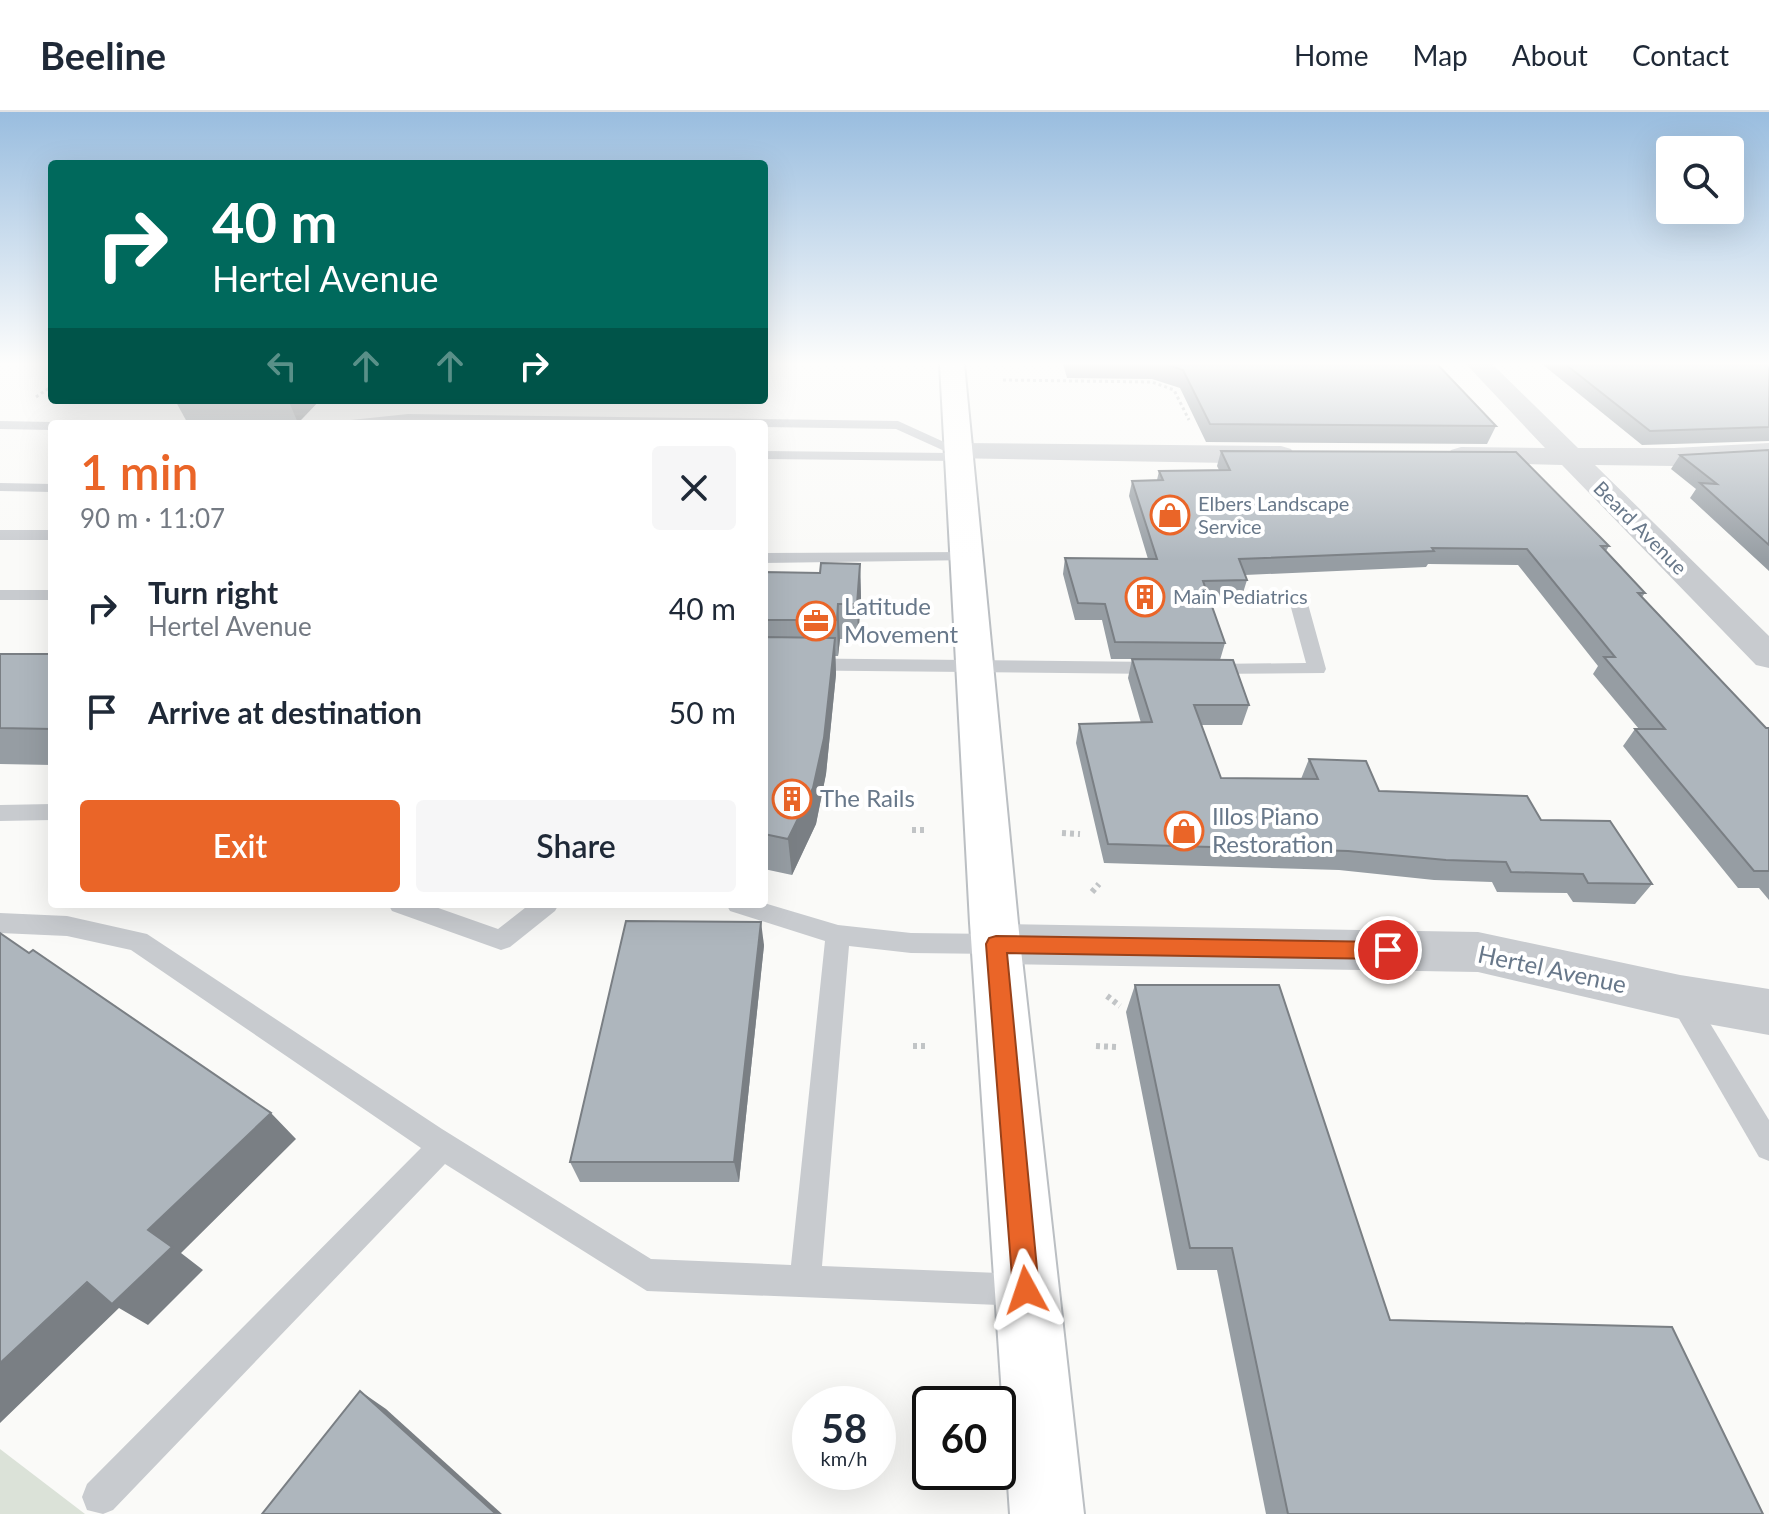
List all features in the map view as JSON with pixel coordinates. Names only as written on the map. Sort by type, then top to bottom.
[{"type":"main road","points":[[957,429],[996,944],[1047,1514]]},
{"type":"street","name":"Beard Avenue","points":[[1542,429],[1769,657]]},
{"type":"street","points":[[1432,456],[1674,457],[1769,452]]},
{"type":"street","points":[[959,454],[1306,455]]},
{"type":"street","name":"Hertel Avenue","points":[[996,944],[1478,952],[1680,997],[1769,1012]]},
{"type":"lane","points":[[907,429],[959,454]]},
{"type":"lane","points":[[768,455],[959,454]]},
{"type":"lane","points":[[0,487],[48,488]]},
{"type":"lane","points":[[0,535],[48,535]]},
{"type":"lane","points":[[768,558],[968,557]]},
{"type":"lane","points":[[841,575],[893,558]]},
{"type":"lane","points":[[0,595],[48,595]]},
{"type":"lane","points":[[768,664],[1317,669],[1299,604]]},
{"type":"lane","points":[[0,813],[48,812]]},
{"type":"lane","points":[[411,908],[501,940],[542,908]]},
{"type":"lane","points":[[751,908],[838,935],[911,943],[996,944]]},
{"type":"lane","points":[[0,923],[67,926],[138,941],[443,1146],[647,1275],[1026,1290]]},
{"type":"lane","points":[[805,1281],[838,935]]},
{"type":"lane","points":[[1680,997],[1769,1147]]},
{"type":"lane","points":[[100,1497],[443,1146]]},
{"type":"path","points":[[912,830],[924,830]]},
{"type":"path","points":[[1062,833],[1080,834]]},
{"type":"path","points":[[1092,892],[1099,884]]},
{"type":"path","points":[[1107,996],[1120,1006]]},
{"type":"path","points":[[913,1046],[929,1046]]},
{"type":"path","points":[[1096,1046],[1116,1047]]},
{"type":"shaded area","points":[[0,1449],[85,1514],[0,1514]]},
{"type":"building","points":[[1769,450],[1769,545],[1700,483],[1717,484],[1680,455]]},
{"type":"building","points":[[1221,451],[1516,452],[1609,546],[1601,546],[1645,593],[1638,593],[1769,728],[1769,871],[1754,871],[1635,729],[1665,729],[1604,657],[1615,657],[1527,549],[1432,548],[1434,551],[1239,559],[1247,580],[1203,581],[1225,643],[1115,642],[1105,604],[1078,603],[1065,558],[1157,559],[1132,481],[1163,480],[1159,471],[1230,470]]},
{"type":"building","points":[[821,563],[860,564],[857,604],[838,604],[837,620],[768,620],[768,572],[820,573]]},
{"type":"building","name":"The Rails","points":[[768,637],[835,638],[824,738],[813,788],[788,839],[768,835]]},
{"type":"building","points":[[0,654],[48,654],[48,729],[0,728]]},
{"type":"building","points":[[1132,659],[1233,660],[1249,705],[1194,705],[1221,778],[1318,779],[1309,759],[1366,761],[1379,791],[1527,796],[1541,820],[1610,821],[1652,884],[1588,883],[1583,874],[1511,872],[1506,862],[1348,851],[1108,844],[1079,724],[1152,722]]},
{"type":"building","points":[[626,921],[761,922],[734,1162],[570,1162]]},
{"type":"building","points":[[0,933],[29,953],[33,950],[271,1113],[148,1230],[172,1247],[112,1304],[87,1282],[0,1363]]},
{"type":"building","points":[[1135,985],[1279,985],[1390,1320],[1672,1327],[1763,1514],[1288,1514],[1232,1248],[1190,1248]]},
{"type":"building","points":[[360,1391],[496,1514],[262,1514]]},
{"type":"place","name":"Elbers Landscape Service","points":[[1170,515]]},
{"type":"place","name":"Main Pediatrics","points":[[1145,597]]},
{"type":"place","name":"Latitude Movement","points":[[816,621]]},
{"type":"place","name":"The Rails","points":[[792,799]]},
{"type":"place","name":"Illos Piano Restoration","points":[[1184,831]]},
{"type":"route","points":[[1026,1290],[996,944],[1388,950]]}]
